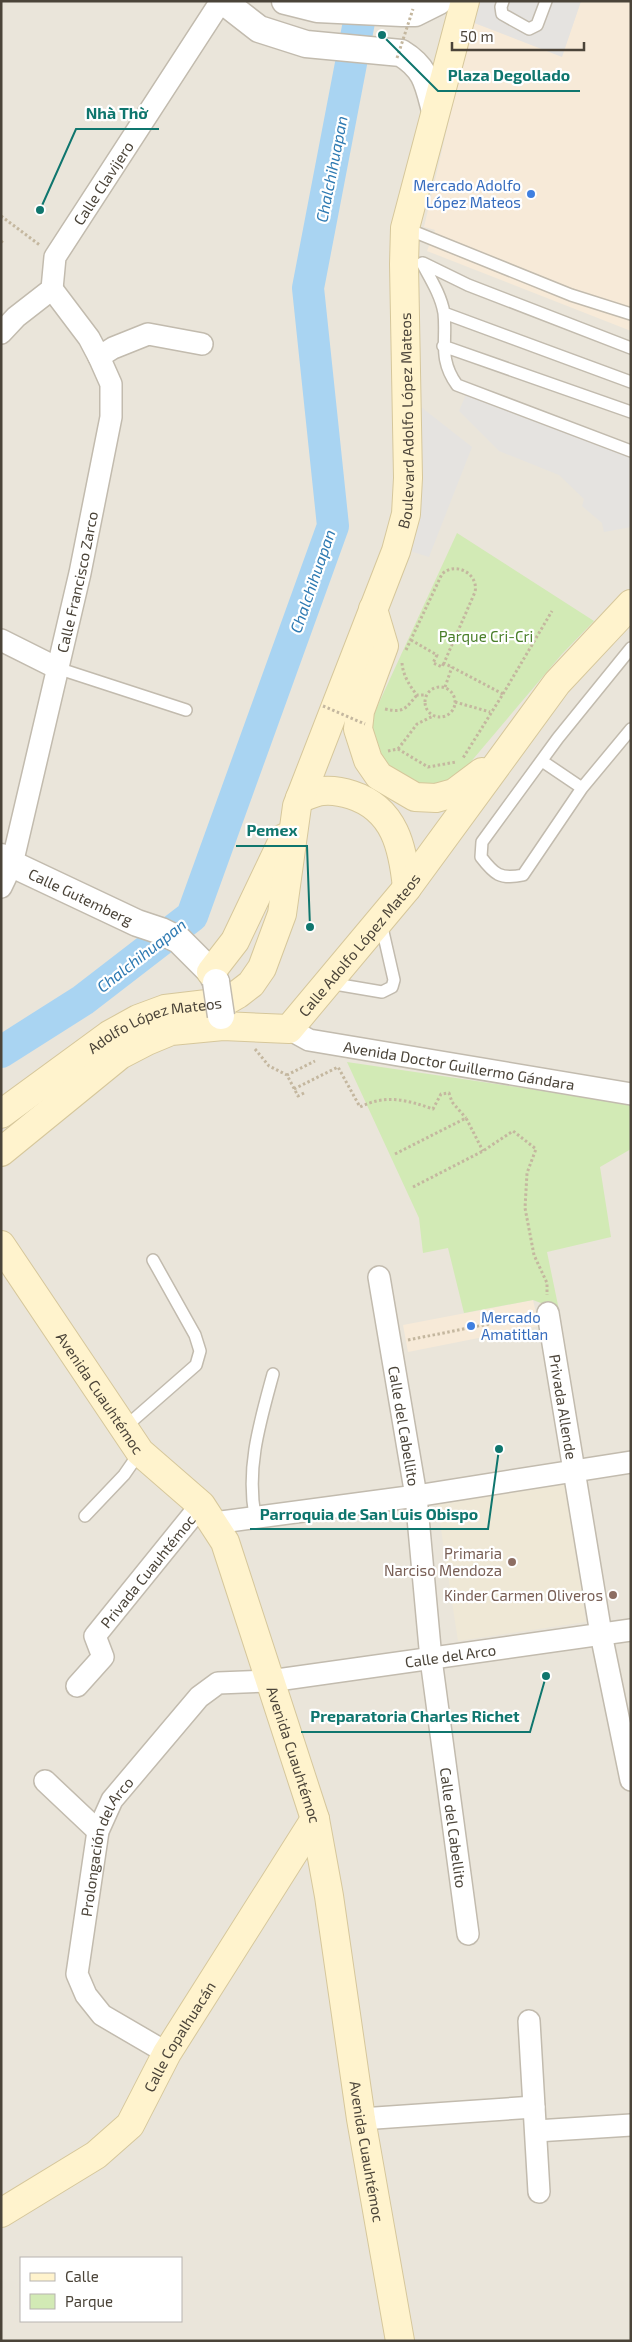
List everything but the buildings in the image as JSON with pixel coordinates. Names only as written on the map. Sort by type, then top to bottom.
[{"type":"main road","name":"Boulevard Adolfo López Mateos","points":[[298,802],[396,551],[406,514],[413,263],[405,228],[465,1]]},
{"type":"main road","name":"Calle Adolfo López Mateos","points":[[1,1152],[120,1055],[147,1041],[171,1031],[228,1023],[289,1030],[407,888],[558,683],[631,604]]},
{"type":"main road","points":[[373,609],[384,646],[365,718],[368,760],[379,776],[414,797],[436,798],[454,793],[505,754]]},
{"type":"main road","points":[[316,755],[365,718]]},
{"type":"main road","points":[[210,972],[236,941],[298,802],[323,791],[345,792],[362,798],[380,811],[392,825],[400,842],[407,888]]},
{"type":"main road","name":"Adolfo López Mateos","points":[[1,1114],[109,1035],[138,1019],[165,1009],[224,1002],[251,984],[262,968],[282,914],[298,802]]},
{"type":"main road","name":"Avenida Cuauhtémoc","points":[[1,1244],[140,1452],[207,1514],[225,1542],[315,1819],[329,1896],[361,2119],[400,2341]]},
{"type":"main road","name":"Calle Copalhuacán","points":[[1,2213],[96,2155],[130,2125],[167,2054],[315,1819]]},
{"type":"street","points":[[285,1],[318,9],[407,11],[415,13],[439,1]]},
{"type":"street","points":[[220,3],[259,29],[306,44],[393,55],[401,53],[413,60],[421,70],[428,82],[435,111]]},
{"type":"street","name":"Calle Clavijero","points":[[52,289],[55,257],[220,3]]},
{"type":"street","points":[[1,333],[16,317],[52,289]]},
{"type":"street","name":"Calle Francisco Zarco","points":[[5,869],[80,573],[111,417],[111,384],[99,357],[89,338],[52,289]]},
{"type":"street","points":[[99,357],[113,348],[148,334],[202,344]]},
{"type":"street","points":[[1,640],[57,668]]},
{"type":"street","name":"Calle Gutemberg","points":[[5,869],[136,923],[161,931],[179,940],[210,972]]},
{"type":"street","points":[[210,972],[228,1023]]},
{"type":"street","name":"Avenida Doctor Guillermo Gándara","points":[[289,1030],[309,1040],[631,1094]]},
{"type":"street","points":[[1,1098],[32,1092]]},
{"type":"street","name":"Calle del Cabellito","points":[[379,1277],[416,1496],[431,1659],[468,1934]]},
{"type":"street","name":"Privada Allende","points":[[548,1313],[601,1634],[631,1780]]},
{"type":"street","points":[[207,1514],[255,1516],[416,1496],[631,1462]]},
{"type":"street","name":"Privada Cuauhtémoc","points":[[77,1686],[103,1657],[95,1636],[207,1514]]},
{"type":"street","name":"Calle del Arco","points":[[270,1681],[631,1630]]},
{"type":"street","name":"Prolongación del Arco","points":[[167,2054],[102,2015],[86,1995],[77,1974],[98,1830],[112,1800],[199,1697],[218,1682],[270,1681]]},
{"type":"street","points":[[45,1781],[98,1830]]},
{"type":"street","points":[[529,2021],[539,2192]]},
{"type":"street","points":[[361,2119],[534,2107]]},
{"type":"street","points":[[536,2131],[631,2124]]},
{"type":"lane","points":[[502,1],[500,7],[502,14],[529,29],[537,25],[546,1]]},
{"type":"lane","points":[[405,228],[571,295],[631,314]]},
{"type":"lane","points":[[413,263],[436,289],[444,313],[443,346],[451,376],[458,384],[631,451]]},
{"type":"lane","points":[[413,263],[631,348]]},
{"type":"lane","points":[[444,313],[631,382]]},
{"type":"lane","points":[[443,346],[631,412]]},
{"type":"lane","points":[[631,648],[542,761],[482,842],[481,857],[493,873],[510,878],[523,874],[582,788],[631,729]]},
{"type":"lane","points":[[57,668],[186,710]]},
{"type":"lane","points":[[542,761],[582,788]]},
{"type":"lane","points":[[329,983],[382,992],[392,987],[394,980],[381,920]]},
{"type":"lane","points":[[124,1428],[196,1364],[200,1352],[196,1335],[153,1260]]},
{"type":"lane","points":[[255,1516],[252,1496],[254,1445],[272,1374]]},
{"type":"lane","points":[[85,1516],[124,1475],[140,1452]]},
{"type":"path","points":[[393,55],[407,11]]},
{"type":"path","points":[[1,216],[41,246]]},
{"type":"path","points":[[405,652],[442,574],[447,569],[454,568],[474,577],[477,584],[475,592],[442,667],[433,663],[437,655],[411,640]]},
{"type":"path","points":[[398,749],[428,767],[461,761],[552,611]]},
{"type":"path","points":[[403,658],[404,675],[417,694],[426,695]]},
{"type":"path","points":[[444,663],[503,694]]},
{"type":"path","points":[[445,687],[452,667]]},
{"type":"path","points":[[379,749],[388,751],[398,749],[418,724],[433,716],[443,716],[452,711],[455,702],[452,693],[445,687],[434,687],[426,695],[426,707],[433,716]]},
{"type":"path","points":[[323,706],[365,718],[399,712],[406,708],[417,694]]},
{"type":"path","points":[[455,702],[490,712]]},
{"type":"path","points":[[228,1023],[252,1045],[269,1066],[287,1075],[298,1096],[304,1093]]},
{"type":"path","points":[[287,1075],[344,1046]]},
{"type":"path","points":[[294,1089],[338,1066],[360,1107],[372,1101],[386,1098],[405,1100],[433,1108],[441,1094],[449,1093],[452,1102],[466,1118],[483,1151]]},
{"type":"path","points":[[395,1154],[466,1118]]},
{"type":"path","points":[[390,1344],[548,1313],[547,1284],[534,1255],[525,1208],[527,1173],[536,1149],[513,1131],[483,1151],[413,1187]]},
{"type":"shaded area","points":[[1,1],[631,1],[631,2341],[1,2341]]},
{"type":"shaded area","points":[[478,1],[581,1],[562,57],[472,22]]},
{"type":"shaded area","name":"Mercado Adolfo López Mateos","points":[[581,1],[631,1],[631,331],[427,251],[435,230],[424,227],[472,22],[562,56]]},
{"type":"shaded area","points":[[467,392],[631,454],[631,527],[604,532],[602,523],[582,506],[584,499],[559,475],[499,451],[459,411]]},
{"type":"shaded area","points":[[421,407],[472,447],[429,557],[410,551]]},
{"type":"shaded area","name":"Mercado Amatitlan","points":[[533,1300],[539,1326],[408,1352],[403,1325]]},
{"type":"shaded area","name":"Primaria Narciso Mendoza","points":[[566,1484],[586,1622],[458,1641],[437,1503]]},
{"type":"green space","name":"Parque Cri-Cri","points":[[457,533],[594,621],[562,654],[458,777],[440,784],[423,784],[415,782],[399,773],[381,755],[377,746],[372,718]]},
{"type":"green space","points":[[347,1062],[631,1104],[631,1149],[600,1167],[611,1237],[547,1252],[559,1310],[533,1300],[464,1313],[448,1248],[423,1253],[419,1218]]},
{"type":"waterway","name":"Chalchihuapan","points":[[1,1052],[83,1000],[192,916],[333,526],[308,288],[363,1]]},
{"type":"place","name":"Plaza Degollado","points":[[382,35]]},
{"type":"place","name":"Mercado Adolfo López Mateos","points":[[531,194]]},
{"type":"place","name":"Nhà Thờ","points":[[40,210]]},
{"type":"place","name":"Pemex","points":[[310,927]]},
{"type":"place","name":"Mercado Amatitlan","points":[[471,1326]]},
{"type":"place","name":"Parroquia de San Luis Obispo","points":[[499,1449]]},
{"type":"place","name":"Primaria Narciso Mendoza","points":[[512,1562]]},
{"type":"place","name":"Kinder Carmen Oliveros","points":[[613,1595]]},
{"type":"place","name":"Preparatoria Charles Richet","points":[[546,1676]]}]
